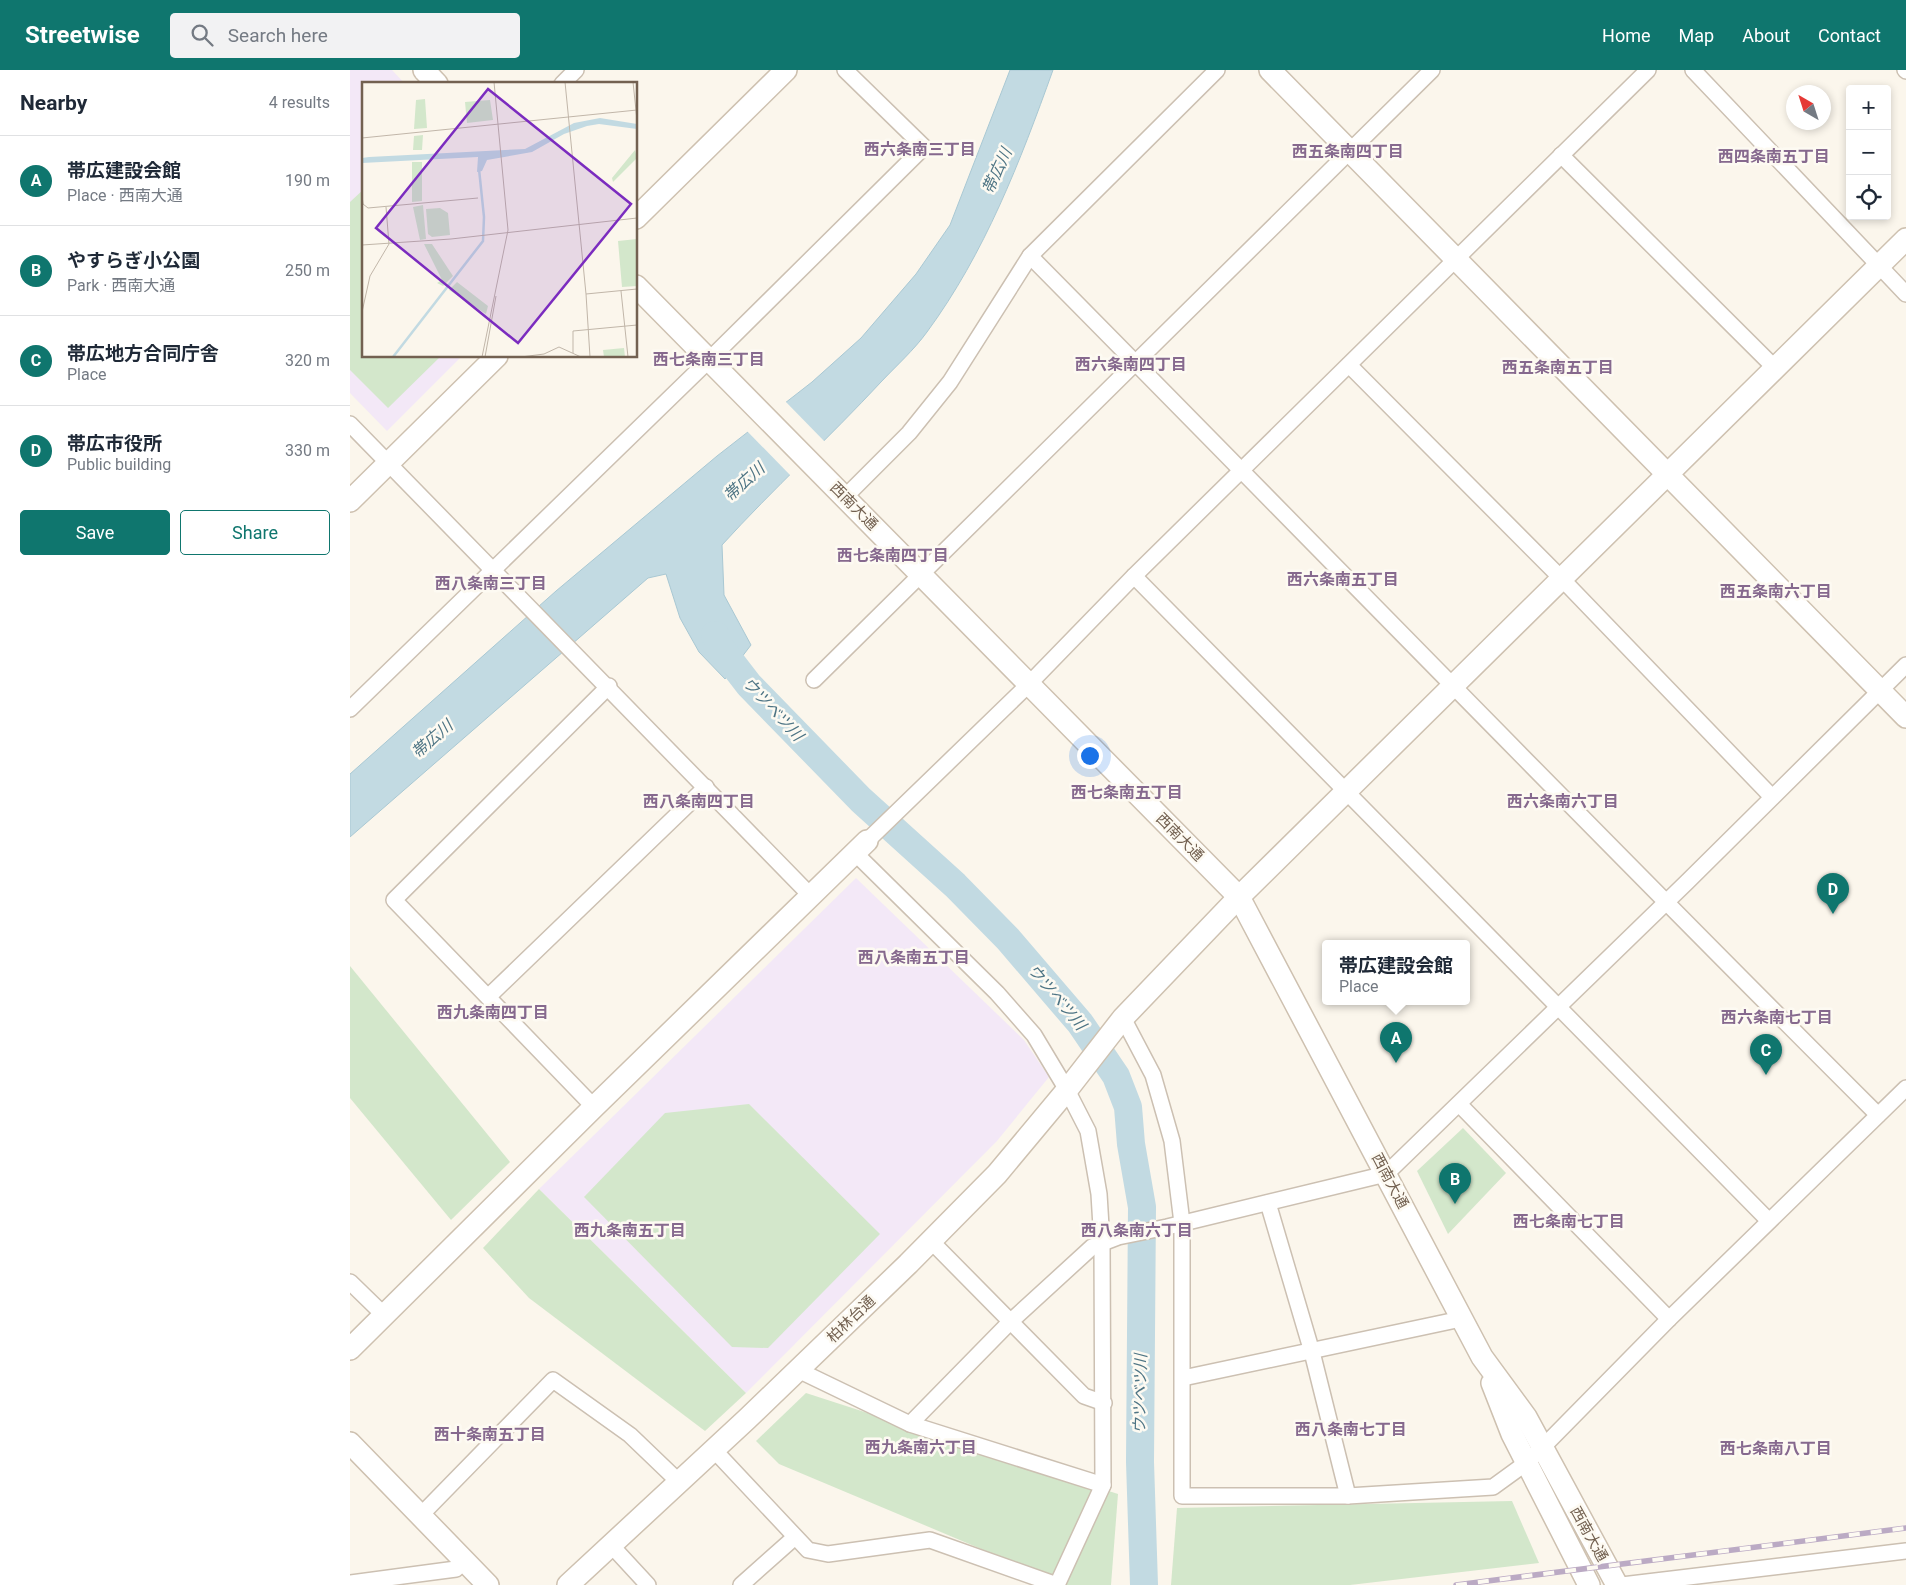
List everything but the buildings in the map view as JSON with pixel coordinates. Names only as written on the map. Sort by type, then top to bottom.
[{"type":"street","points":[[424,70],[435,82]]},
{"type":"street","points":[[564,82],[576,70]]},
{"type":"street","points":[[638,216],[786,70]]},
{"type":"street","points":[[350,709],[710,359],[924,147],[845,70]]},
{"type":"street","points":[[845,497],[909,433],[950,382],[1030,256],[1217,70]]},
{"type":"street","points":[[1270,70],[1906,717]]},
{"type":"street","points":[[814,680],[1432,70]]},
{"type":"street","points":[[350,1349],[594,1107],[1028,685],[1134,576],[1242,472],[1648,70]]},
{"type":"street","points":[[1693,70],[1906,294]]},
{"type":"street","points":[[1561,155],[1775,368]]},
{"type":"street","name":"柏林台通","points":[[568,1585],[798,1370],[997,1174],[1072,1084],[1117,1025],[1239,897],[1906,239]]},
{"type":"street","points":[[1030,256],[1878,1115]]},
{"type":"street","name":"西南大通","points":[[638,288],[1239,897],[1461,1319],[1482,1357],[1526,1417],[1616,1585]]},
{"type":"street","points":[[350,501],[494,358]]},
{"type":"street","points":[[1349,365],[1561,578],[1772,797]]},
{"type":"street","points":[[350,424],[609,686],[811,896]]},
{"type":"street","points":[[1134,576],[1769,1221]]},
{"type":"street","points":[[910,1424],[1010,1322],[1092,1247],[1118,1237],[1386,1174],[1667,902],[1906,665]]},
{"type":"street","points":[[594,1107],[394,900],[609,686]]},
{"type":"street","points":[[488,997],[706,786]]},
{"type":"street","points":[[714,1450],[808,1550],[828,1554],[930,1540],[1057,1585],[1103,1485],[1102,1243],[1099,1194],[1088,1131],[1072,1084],[1034,1035],[1003,1000],[861,847]]},
{"type":"street","points":[[1117,1025],[1153,1075],[1165,1111],[1172,1141],[1183,1378],[1182,1496],[1348,1496],[1493,1487],[1526,1463],[1542,1448],[1669,1319],[1906,1088]]},
{"type":"street","points":[[1459,1104],[1669,1319]]},
{"type":"street","points":[[1268,1203],[1312,1352],[1348,1496]]},
{"type":"street","points":[[930,1241],[1084,1396],[1104,1403]]},
{"type":"street","points":[[350,1282],[385,1316]]},
{"type":"street","points":[[1183,1378],[1461,1319]]},
{"type":"street","name":"西南大通","points":[[1482,1357],[1512,1434],[1590,1585]]},
{"type":"street","points":[[798,1370],[910,1424],[1103,1485]]},
{"type":"street","points":[[421,1515],[554,1380],[630,1435],[679,1482]]},
{"type":"street","points":[[350,1443],[488,1585]]},
{"type":"street","points":[[741,1585],[796,1537]]},
{"type":"street","points":[[611,1546],[648,1585]]},
{"type":"street","points":[[1622,1585],[1906,1551]]},
{"type":"street","points":[[350,1583],[456,1569],[464,1560]]},
{"type":"shaded area","points":[[350,70],[392,70],[403,82],[362,82],[362,358],[460,358],[387,431],[350,393]]},
{"type":"shaded area","points":[[856,878],[1024,1040],[1049,1077],[997,1141],[746,1393],[539,1189]]},
{"type":"green space","points":[[362,191],[362,358],[439,358],[388,408],[350,370],[350,202]]},
{"type":"green space","points":[[350,966],[510,1162],[451,1220],[350,1098]]},
{"type":"green space","points":[[749,1104],[880,1234],[768,1348],[732,1347],[584,1197],[665,1113]]},
{"type":"green space","points":[[1463,1128],[1506,1173],[1448,1234],[1417,1171]]},
{"type":"green space","points":[[539,1189],[746,1393],[705,1431],[529,1298],[483,1248]]},
{"type":"green space","points":[[806,1393],[1118,1494],[1111,1585],[1067,1585],[779,1464],[756,1441]]},
{"type":"green space","points":[[1512,1501],[1539,1563],[1350,1585],[1171,1585],[1177,1508]]},
{"type":"water","name":"帯広川","points":[[1010,70],[1053,70],[1014,172],[984,239],[967,271],[948,302],[911,352],[722,545],[724,595],[751,645],[725,679],[699,652],[680,618],[666,574],[648,578],[350,837],[350,774],[556,591],[717,456],[812,382],[861,338],[916,274],[950,225]]},
{"type":"pier","points":[[784,400],[826,443],[791,476],[746,430]]},
{"type":"waterway","name":"ウツベツ川","points":[[715,635],[722,650],[749,685],[861,800],[955,885],[1008,939],[1080,1023],[1116,1076],[1128,1107],[1131,1144],[1142,1207],[1140,1462],[1144,1585]]},
{"type":"railway","points":[[1456,1585],[1906,1528]]},
{"type":"place","name":"帯広市役所","points":[[1833,914]]},
{"type":"place","name":"帯広建設会館","points":[[1396,1063]]},
{"type":"place","name":"帯広地方合同庁舎","points":[[1766,1075]]},
{"type":"place","name":"やすらぎ小公園","points":[[1455,1204]]},
{"type":"district","name":"西六条南三丁目","points":[[920,149]]},
{"type":"district","name":"西五条南四丁目","points":[[1348,151]]},
{"type":"district","name":"西四条南五丁目","points":[[1774,156]]},
{"type":"district","name":"西七条南三丁目","points":[[709,359]]},
{"type":"district","name":"西六条南四丁目","points":[[1131,364]]},
{"type":"district","name":"西五条南五丁目","points":[[1558,367]]},
{"type":"district","name":"西七条南四丁目","points":[[893,555]]},
{"type":"district","name":"西六条南五丁目","points":[[1343,579]]},
{"type":"district","name":"西八条南三丁目","points":[[491,583]]},
{"type":"district","name":"西五条南六丁目","points":[[1776,591]]},
{"type":"district","name":"西七条南五丁目","points":[[1127,792]]},
{"type":"district","name":"西八条南四丁目","points":[[699,801]]},
{"type":"district","name":"西六条南六丁目","points":[[1563,801]]},
{"type":"district","name":"西八条南五丁目","points":[[914,957]]},
{"type":"district","name":"西九条南四丁目","points":[[493,1012]]},
{"type":"district","name":"西六条南七丁目","points":[[1777,1017]]},
{"type":"district","name":"西七条南七丁目","points":[[1569,1221]]},
{"type":"district","name":"西九条南五丁目","points":[[630,1230]]},
{"type":"district","name":"西八条南六丁目","points":[[1137,1230]]},
{"type":"district","name":"西八条南七丁目","points":[[1351,1429]]},
{"type":"district","name":"西十条南五丁目","points":[[490,1434]]},
{"type":"district","name":"西九条南六丁目","points":[[921,1447]]},
{"type":"district","name":"西七条南八丁目","points":[[1776,1448]]}]
